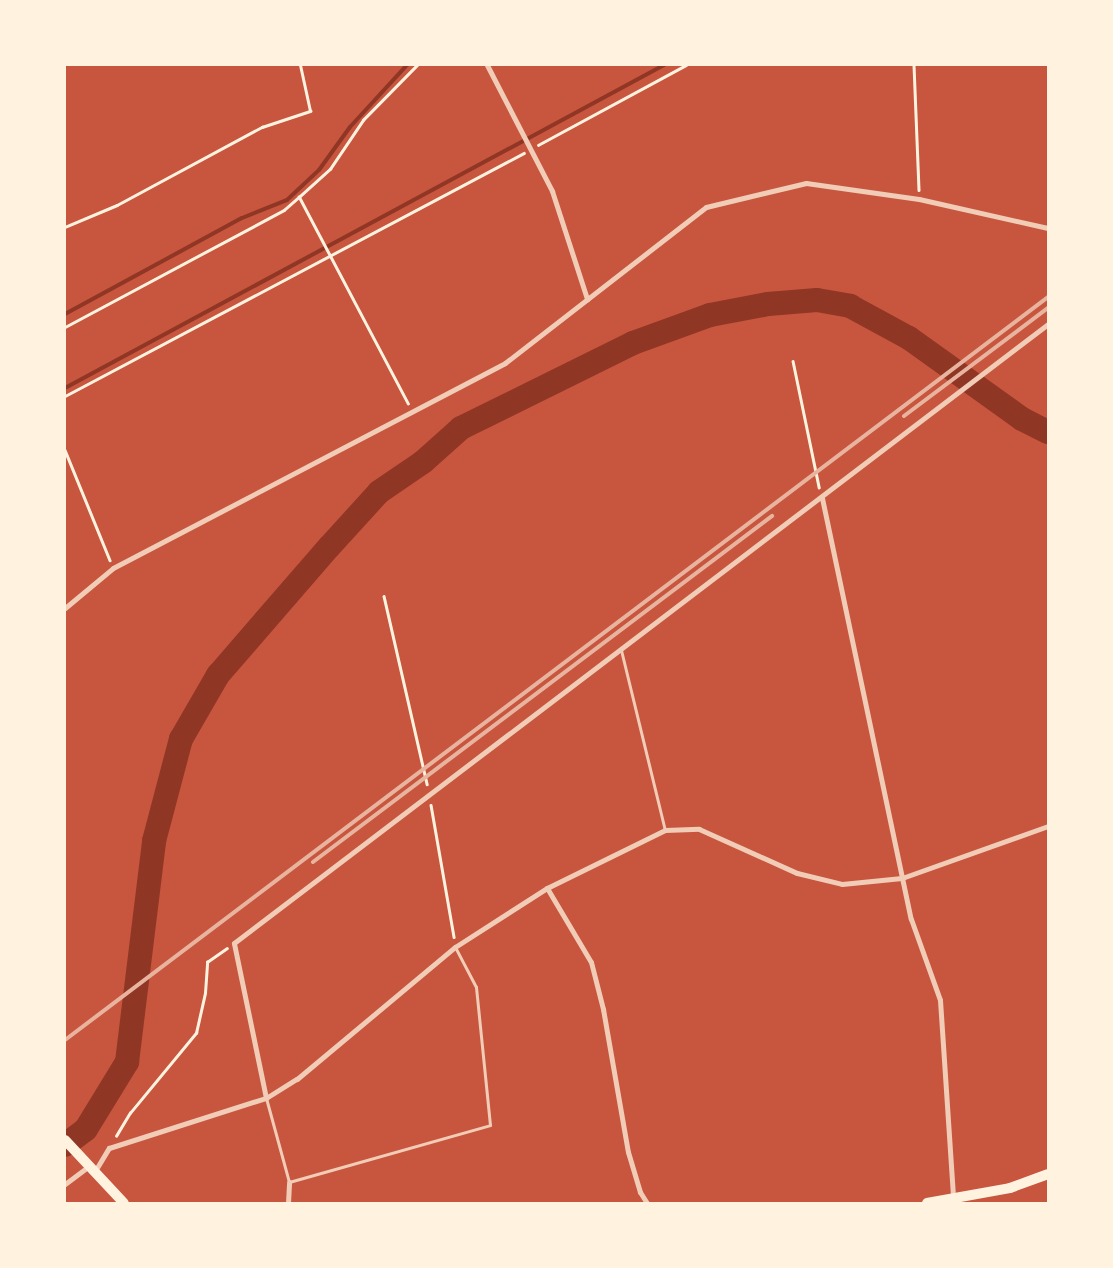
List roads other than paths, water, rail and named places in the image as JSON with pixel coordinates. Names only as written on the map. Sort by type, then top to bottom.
[{"type":"main road","points":[[65,1140],[124,1203]]},
{"type":"main road","points":[[927,1203],[953,1198],[974,1200],[1048,1174]]},
{"type":"street","points":[[487,65],[552,191],[587,299]]},
{"type":"street","points":[[65,608],[113,568],[411,410],[504,363],[706,207],[806,183],[919,199],[1048,228]]},
{"type":"street","points":[[266,1098],[234,943],[429,792],[621,650],[1048,324]]},
{"type":"street","points":[[822,498],[902,878],[917,939],[940,1000],[953,1198]]},
{"type":"street","points":[[65,1184],[90,1167],[109,1148],[266,1098],[297,1078],[455,948],[547,888],[666,830],[699,829],[797,873],[842,884],[902,878],[1048,826]]},
{"type":"street","points":[[547,888],[591,962],[604,1009],[628,1152],[640,1192],[647,1203]]},
{"type":"street","points":[[288,1203],[289,1182]]},
{"type":"lane","points":[[621,650],[666,830]]},
{"type":"lane","points":[[266,1098],[289,1182],[490,1125],[476,987],[455,948]]},
{"type":"waterway","points":[[65,314],[242,218],[287,200],[319,170],[350,127],[407,65]]},
{"type":"waterway","points":[[65,388],[664,65]]},
{"type":"waterway","points":[[65,1145],[86,1129],[127,1062],[154,841],[181,739],[218,675],[329,547],[379,492],[423,462],[461,428],[633,343],[710,315],[768,304],[817,300],[850,306],[909,338],[1022,419],[1048,432]]},
{"type":"railway","points":[[65,1040],[1048,297]]},
{"type":"railway","points":[[904,416],[1048,308]]},
{"type":"railway","points":[[313,862],[772,516]]}]
